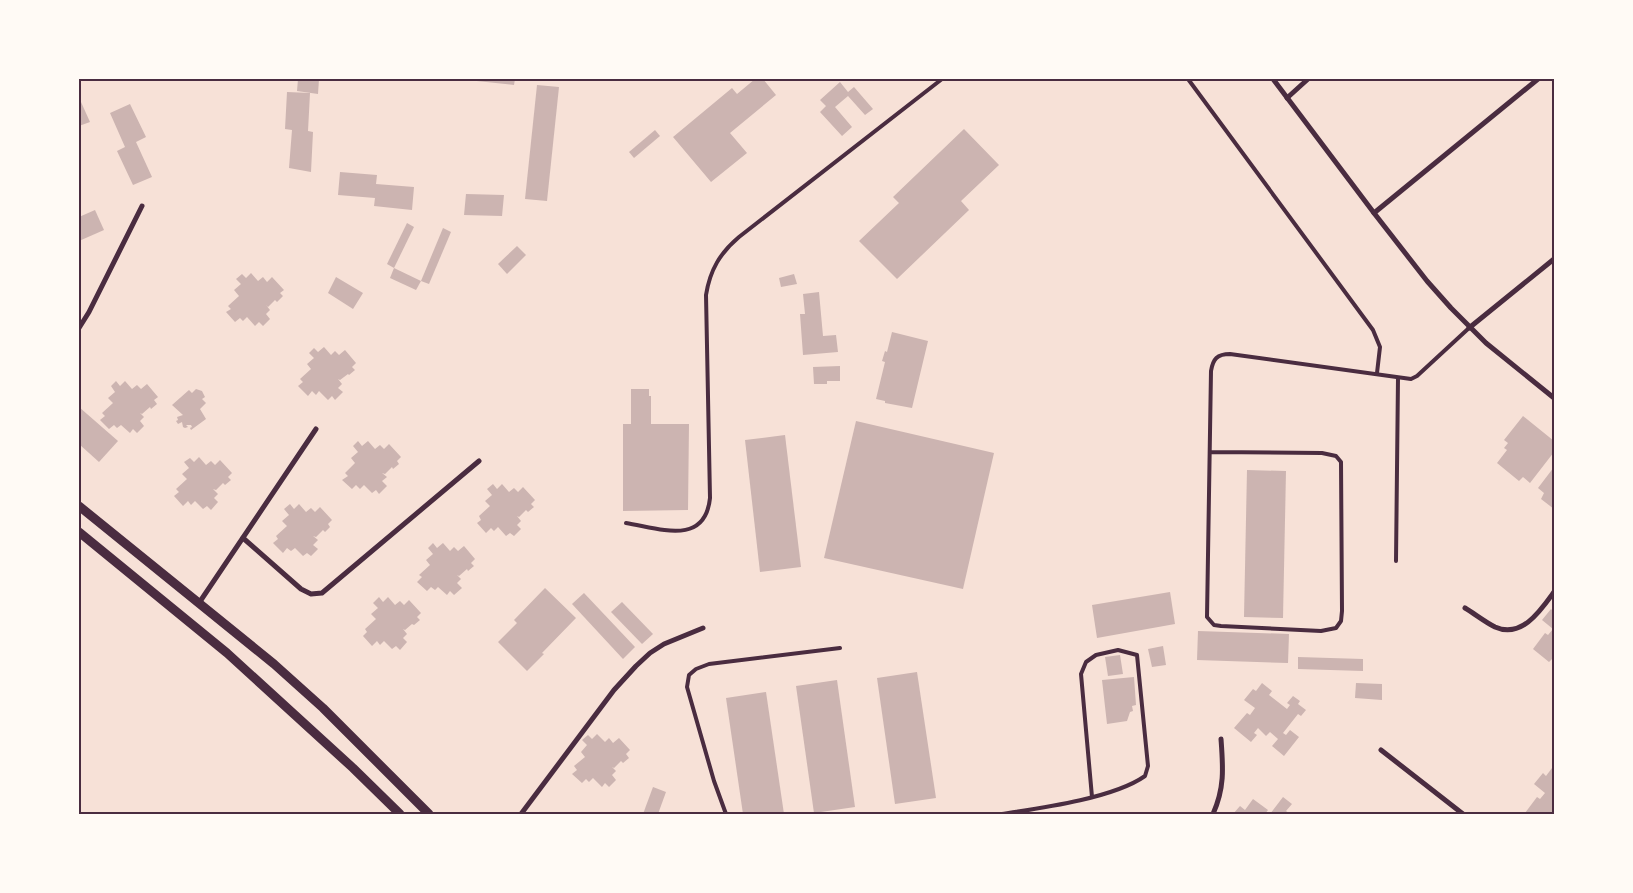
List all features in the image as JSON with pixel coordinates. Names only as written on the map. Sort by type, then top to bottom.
[{"type":"street","points":[[1273,79],[1427,281],[1469,328],[1554,398]]},
{"type":"street","points":[[1287,98],[1308,79]]},
{"type":"street","points":[[1374,213],[1538,79]]},
{"type":"street","points":[[79,328],[89,312],[142,206]]},
{"type":"street","points":[[1469,328],[1554,259]]},
{"type":"street","points":[[199,603],[316,429]]},
{"type":"street","points":[[244,538],[301,589],[311,594],[322,593],[480,461]]},
{"type":"street","points":[[79,506],[274,664],[323,708],[429,814]]},
{"type":"street","points":[[79,532],[227,652],[354,768],[400,814]]},
{"type":"street","points":[[1465,608],[1496,627],[1516,629],[1536,616],[1554,592]]},
{"type":"street","points":[[520,814],[614,690],[636,666],[664,644],[703,628]]},
{"type":"street","points":[[1213,814],[1222,791],[1224,775],[1221,739]]},
{"type":"street","points":[[1381,750],[1463,814]]},
{"type":"lane","points":[[626,523],[684,531],[698,525],[707,513],[710,498],[706,295],[711,273],[722,253],[739,237],[942,79]]},
{"type":"lane","points":[[1188,79],[1373,330],[1380,347],[1377,373]]},
{"type":"lane","points":[[1210,452],[1322,453],[1336,456],[1342,469],[1342,611],[1341,621],[1336,628],[1321,631],[1221,626],[1210,622],[1207,612],[1211,371],[1216,357],[1222,354],[1230,354],[1411,379],[1417,376],[1469,328]]},
{"type":"lane","points":[[1396,561],[1398,378]]},
{"type":"lane","points":[[726,814],[714,781],[687,687],[689,675],[696,669],[709,664],[840,648]]},
{"type":"lane","points":[[1002,814],[1016,813],[1092,797],[1136,783],[1146,776],[1148,766],[1137,655],[1118,650],[1096,655],[1086,662],[1081,674],[1092,797]]},
{"type":"building","points":[[298,79],[319,79],[318,94],[297,91]]},
{"type":"building","points":[[467,79],[515,79],[514,85]]},
{"type":"building","points":[[755,79],[763,79],[776,95],[730,133],[747,153],[711,182],[673,137],[732,88],[737,94]]},
{"type":"building","points":[[840,82],[848,92],[854,87],[873,109],[865,115],[848,96],[835,107],[852,127],[842,136],[820,112],[826,106],[820,100]]},
{"type":"building","points":[[537,85],[559,87],[547,201],[525,199]]},
{"type":"building","points":[[287,92],[310,93],[308,131],[313,132],[311,172],[289,168],[292,130],[285,129]]},
{"type":"building","points":[[81,102],[90,122],[79,126],[79,103]]},
{"type":"building","points":[[130,104],[146,137],[136,142],[152,177],[133,185],[117,151],[125,147],[110,113]]},
{"type":"building","points":[[964,129],[999,165],[961,201],[969,210],[897,279],[859,241],[899,203],[893,197]]},
{"type":"building","points":[[655,130],[660,136],[634,158],[629,152]]},
{"type":"building","points":[[340,172],[377,175],[376,184],[414,187],[412,210],[374,206],[375,198],[338,195]]},
{"type":"building","points":[[466,194],[504,195],[502,216],[464,215]]},
{"type":"building","points":[[95,210],[104,230],[79,241],[79,217]]},
{"type":"building","points":[[407,223],[414,227],[394,268],[387,264]]},
{"type":"building","points":[[443,228],[451,232],[429,284],[421,281]]},
{"type":"building","points":[[517,246],[526,255],[507,274],[498,264]]},
{"type":"building","points":[[394,268],[421,281],[416,290],[390,278]]},
{"type":"building","points":[[251,273],[258,281],[263,277],[267,282],[272,277],[284,290],[280,293],[283,296],[277,302],[275,300],[268,307],[266,305],[270,310],[266,314],[270,319],[263,326],[259,322],[255,326],[247,317],[243,321],[240,318],[235,322],[226,312],[231,309],[228,306],[239,296],[234,290],[241,284],[236,279],[242,274],[246,278]]},
{"type":"building","points":[[794,274],[797,284],[781,287],[779,278]]},
{"type":"building","points":[[336,277],[363,293],[353,309],[328,293]]},
{"type":"building","points":[[819,292],[823,336],[836,335],[838,352],[803,355],[800,314],[805,314],[803,294]]},
{"type":"building","points":[[892,332],[928,341],[912,408],[885,403],[885,401],[876,399],[885,362],[882,361],[885,351],[887,352]]},
{"type":"building","points":[[324,347],[331,355],[335,351],[339,355],[345,350],[356,363],[352,367],[355,370],[340,380],[338,379],[342,384],[338,388],[343,392],[335,400],[332,396],[328,400],[319,391],[316,395],[312,391],[308,396],[298,386],[303,382],[300,379],[311,369],[307,364],[314,358],[309,353],[314,348],[318,352]]},
{"type":"building","points":[[840,366],[840,381],[814,384],[813,367]]},
{"type":"building","points":[[116,381],[120,386],[125,381],[132,389],[137,385],[141,389],[147,384],[158,397],[154,400],[157,404],[142,414],[140,413],[144,417],[140,421],[144,426],[137,433],[133,429],[130,433],[121,425],[117,428],[114,425],[109,429],[100,420],[105,416],[102,413],[113,403],[108,398],[115,392],[111,386]]},
{"type":"building","points":[[196,389],[202,391],[205,397],[202,399],[206,403],[200,409],[206,419],[191,430],[191,425],[186,425],[188,427],[185,428],[182,422],[178,424],[176,421],[178,420],[177,417],[183,415],[172,405],[189,390],[192,393]]},
{"type":"building","points":[[631,389],[649,389],[649,396],[651,396],[651,424],[689,424],[688,510],[623,511],[623,424],[631,424]]},
{"type":"building","points":[[79,407],[118,441],[99,462],[79,444]]},
{"type":"building","points":[[1523,416],[1554,441],[1554,452],[1530,483],[1523,477],[1519,481],[1497,463],[1507,450],[1504,448],[1508,443],[1504,440]]},
{"type":"building","points":[[856,421],[994,453],[963,589],[824,558]]},
{"type":"building","points":[[785,435],[801,567],[760,572],[745,440]]},
{"type":"building","points":[[358,441],[362,446],[368,441],[375,449],[380,445],[384,449],[389,444],[401,457],[397,461],[399,464],[393,469],[392,467],[385,474],[382,473],[387,477],[382,481],[387,486],[379,494],[376,490],[372,493],[364,485],[360,489],[356,485],[352,489],[342,480],[348,476],[345,473],[355,463],[351,458],[358,452],[353,446]]},
{"type":"building","points":[[199,457],[206,465],[211,461],[215,465],[220,460],[232,473],[228,477],[231,480],[225,485],[223,483],[216,490],[213,489],[218,494],[214,498],[218,502],[211,510],[207,506],[203,509],[195,501],[191,505],[188,501],[183,506],[174,496],[179,492],[176,489],[187,479],[182,474],[189,468],[184,462],[190,458],[194,462]]},
{"type":"building","points":[[1554,467],[1554,509],[1541,499],[1544,493],[1538,488]]},
{"type":"building","points":[[1247,470],[1286,471],[1283,618],[1244,617]]},
{"type":"building","points":[[493,484],[497,489],[502,484],[509,492],[514,488],[518,492],[523,487],[535,500],[531,504],[534,507],[528,512],[526,510],[519,517],[517,516],[521,521],[517,525],[521,529],[514,536],[510,533],[506,536],[498,527],[494,531],[491,528],[486,533],[477,523],[481,520],[479,516],[490,506],[485,501],[492,495],[487,489]]},
{"type":"building","points":[[290,504],[294,509],[299,504],[306,512],[311,508],[315,512],[320,507],[332,520],[328,524],[330,527],[325,532],[323,530],[316,537],[313,536],[318,540],[313,545],[318,549],[311,556],[307,553],[303,556],[295,548],[291,551],[287,548],[283,553],[273,543],[278,539],[276,536],[287,526],[282,521],[289,515],[284,509]]},
{"type":"building","points":[[433,543],[437,548],[443,543],[450,551],[454,547],[458,551],[464,546],[475,559],[471,563],[474,566],[459,576],[457,575],[461,579],[457,583],[462,588],[454,595],[450,591],[447,595],[438,587],[435,590],[431,587],[427,591],[417,582],[422,577],[419,575],[430,565],[426,560],[433,554],[428,548]]},
{"type":"building","points":[[545,588],[576,618],[527,671],[498,642],[517,623],[514,620]]},
{"type":"building","points":[[1170,592],[1175,624],[1097,638],[1092,605]]},
{"type":"building","points":[[584,593],[635,647],[623,659],[572,604]]},
{"type":"building","points":[[379,597],[383,602],[388,597],[395,605],[400,601],[404,605],[409,600],[421,613],[417,617],[420,620],[405,630],[403,629],[407,634],[403,638],[407,642],[400,650],[396,646],[392,649],[384,641],[380,645],[377,641],[372,646],[363,636],[367,632],[365,629],[376,619],[371,614],[378,608],[373,603]]},
{"type":"building","points":[[622,602],[653,634],[642,644],[611,612]]},
{"type":"building","points":[[1551,609],[1554,612],[1554,651],[1552,653],[1554,657],[1549,662],[1533,649],[1545,633],[1548,635],[1553,629],[1542,620]]},
{"type":"building","points":[[1198,631],[1289,634],[1288,663],[1197,660]]},
{"type":"building","points":[[1163,646],[1166,665],[1152,667],[1148,649]]},
{"type":"building","points":[[1120,655],[1123,674],[1108,676],[1105,657]]},
{"type":"building","points":[[1298,657],[1363,659],[1363,671],[1298,669]]},
{"type":"building","points":[[917,672],[936,798],[895,804],[877,678]]},
{"type":"building","points":[[1134,677],[1136,705],[1132,706],[1133,711],[1130,712],[1127,721],[1107,724],[1102,680]]},
{"type":"building","points":[[837,680],[855,807],[814,813],[796,686]]},
{"type":"building","points":[[1262,683],[1272,691],[1269,695],[1287,709],[1290,705],[1287,703],[1293,696],[1300,701],[1298,704],[1306,710],[1301,716],[1298,714],[1283,733],[1286,735],[1290,730],[1299,737],[1284,756],[1272,746],[1278,739],[1270,732],[1266,736],[1258,728],[1254,733],[1257,735],[1251,742],[1234,728],[1247,713],[1250,715],[1255,708],[1244,700],[1253,689],[1256,691]]},
{"type":"building","points":[[1356,683],[1382,684],[1382,700],[1355,698]]},
{"type":"building","points":[[766,692],[784,814],[743,814],[726,698]]},
{"type":"building","points":[[597,734],[605,742],[609,738],[613,743],[619,738],[630,750],[626,754],[629,758],[623,763],[621,761],[614,768],[612,767],[616,771],[612,775],[616,780],[609,787],[605,783],[602,787],[593,778],[589,782],[586,779],[582,783],[572,774],[577,770],[574,766],[585,757],[581,752],[587,745],[582,740],[588,735],[592,739]]},
{"type":"building","points":[[1552,768],[1554,770],[1554,814],[1526,814],[1537,797],[1540,799],[1545,793],[1534,784],[1543,773],[1546,776]]},
{"type":"building","points":[[653,787],[666,792],[658,814],[643,814]]},
{"type":"building","points":[[1283,797],[1292,804],[1286,811],[1290,814],[1270,814]]},
{"type":"building","points":[[1253,799],[1268,810],[1265,814],[1233,814],[1240,806],[1245,810]]}]
